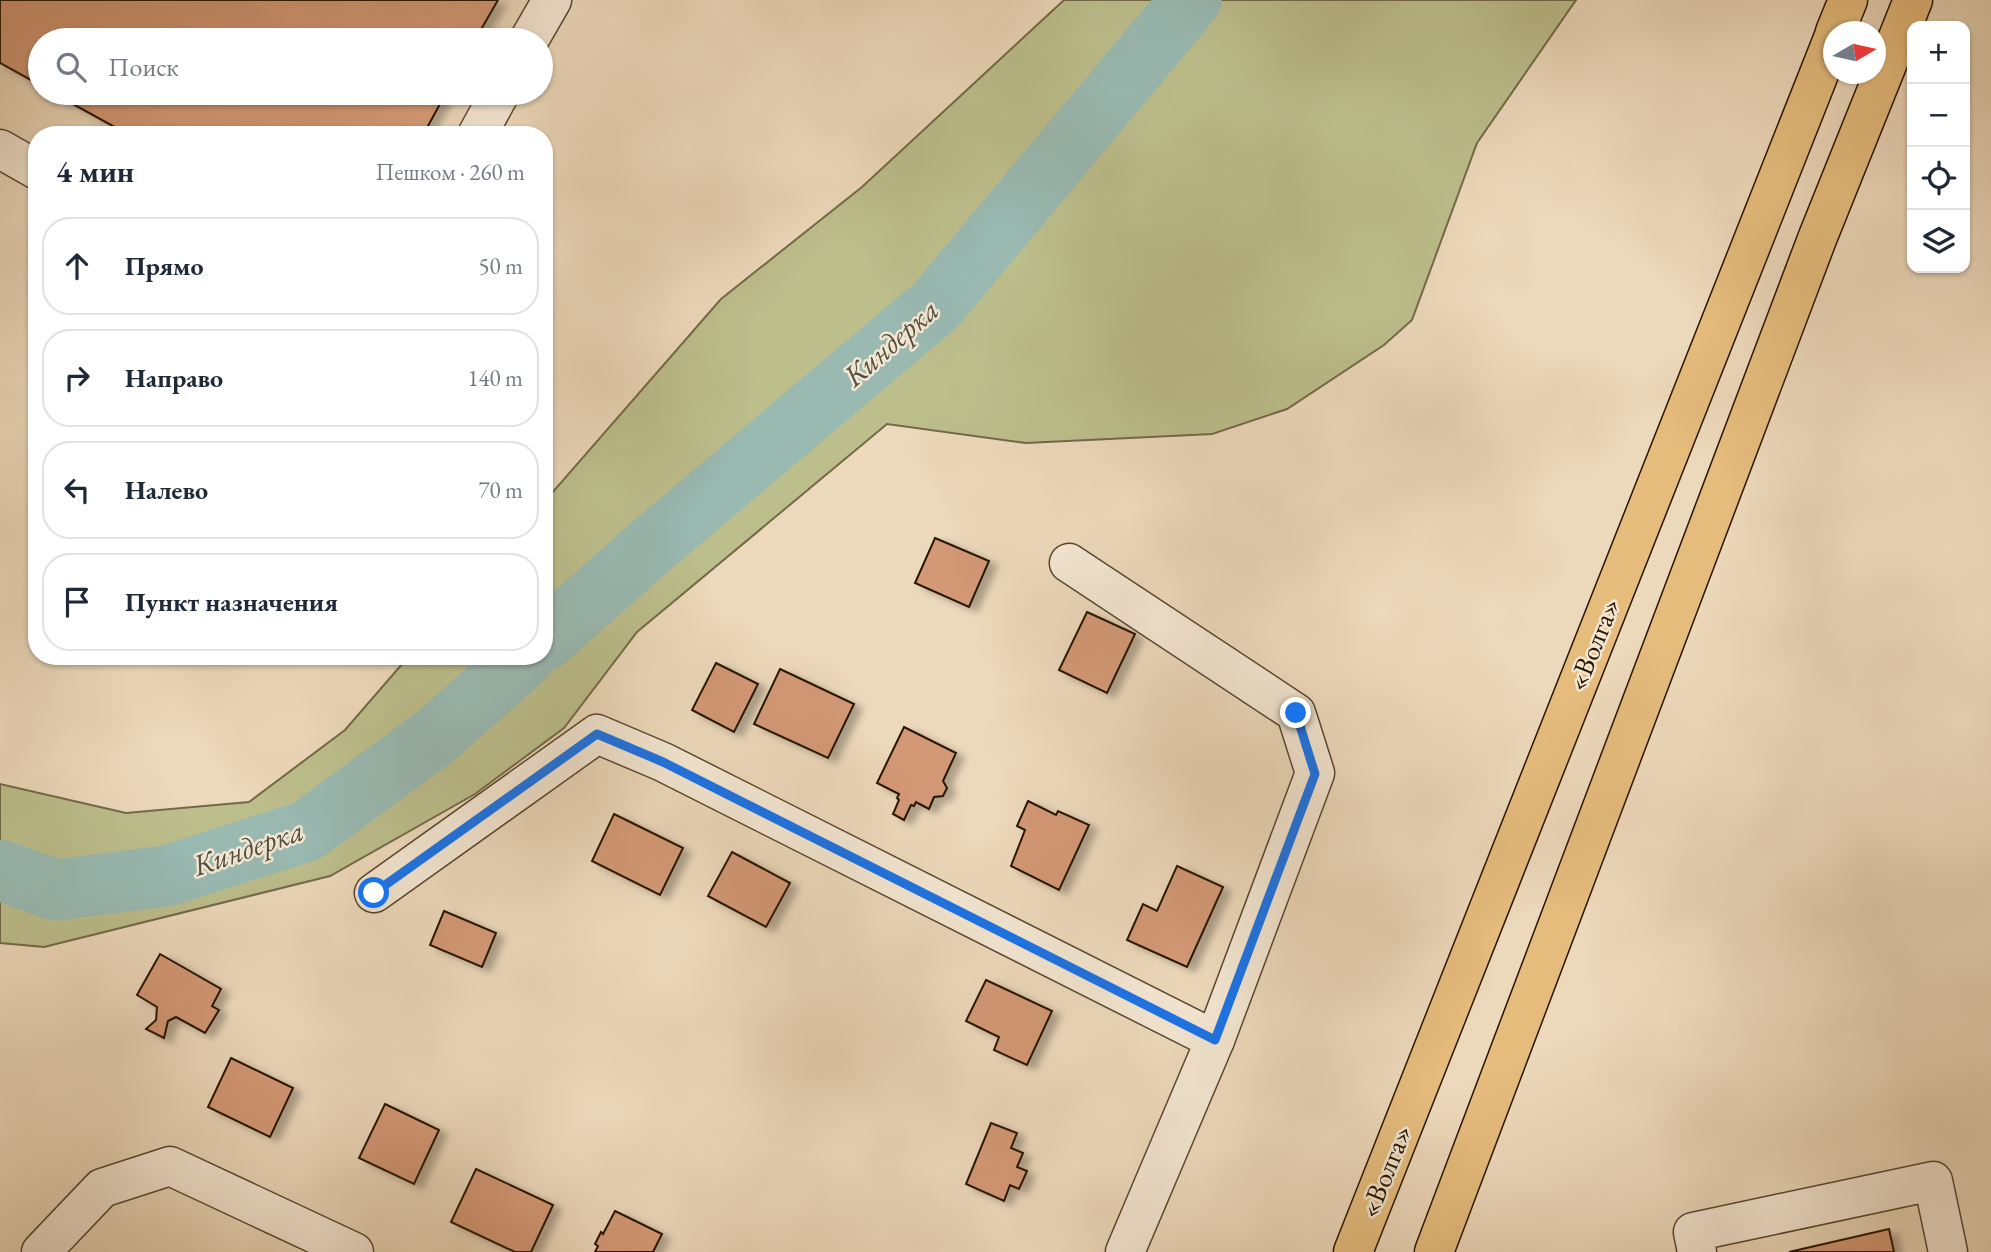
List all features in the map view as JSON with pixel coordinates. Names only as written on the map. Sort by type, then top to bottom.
[{"type":"highway","points":[[1434,1252],[1817,239],[1913,0]]},
{"type":"highway","name":"«Волга»","points":[[1353,1252],[1840,20]]},
{"type":"street","points":[[536,28],[552,0]]},
{"type":"street","points":[[482,126],[493,105]]},
{"type":"street","points":[[0,149],[28,165]]},
{"type":"street","points":[[1069,563],[1296,713],[1315,774],[1215,1040],[1125,1252]]},
{"type":"street","points":[[374,893],[597,734],[663,762],[1215,1040]]},
{"type":"street","points":[[41,1252],[102,1188],[170,1166],[354,1252]]},
{"type":"street","points":[[1697,1252],[1693,1232],[1933,1181],[1948,1252]]},
{"type":"green space","points":[[1064,0],[1576,0],[1477,143],[1412,320],[1384,345],[1287,409],[1212,434],[1026,443],[887,424],[637,632],[564,728],[475,794],[330,876],[44,947],[0,943],[0,784],[126,813],[249,802],[345,730],[401,665],[553,665],[553,492],[721,299],[862,187]]},
{"type":"building","points":[[0,0],[498,0],[482,28],[28,28],[28,78],[0,63]]},
{"type":"building","points":[[75,105],[439,105],[428,126],[113,126]]},
{"type":"building","points":[[935,538],[989,561],[969,607],[915,583]]},
{"type":"building","points":[[1087,612],[1135,634],[1107,693],[1059,670]]},
{"type":"building","points":[[716,663],[758,684],[734,732],[692,710]]},
{"type":"building","points":[[780,669],[854,704],[828,758],[754,724]]},
{"type":"building","points":[[904,727],[956,753],[943,781],[947,788],[943,796],[934,797],[929,809],[916,802],[914,806],[911,805],[904,820],[893,814],[899,794],[877,783]]},
{"type":"building","points":[[1028,801],[1056,815],[1058,811],[1089,825],[1059,890],[1011,866],[1025,830],[1017,826]]},
{"type":"building","points":[[614,814],[683,848],[660,895],[592,861]]},
{"type":"building","points":[[732,852],[790,883],[766,927],[708,896]]},
{"type":"building","points":[[1177,866],[1223,887],[1187,967],[1127,940],[1143,904],[1157,911]]},
{"type":"building","points":[[444,911],[496,933],[482,967],[430,945]]},
{"type":"building","points":[[160,954],[221,989],[212,1006],[219,1010],[205,1033],[176,1017],[168,1021],[164,1038],[146,1029],[156,1020],[157,1007],[137,995]]},
{"type":"building","points":[[986,980],[1052,1011],[1027,1065],[994,1050],[999,1037],[966,1021]]},
{"type":"building","points":[[231,1058],[293,1088],[270,1137],[208,1107]]},
{"type":"building","points":[[385,1104],[439,1130],[414,1184],[359,1158]]},
{"type":"building","points":[[991,1123],[1017,1133],[1011,1148],[1023,1153],[1017,1167],[1027,1171],[1019,1189],[1010,1185],[1004,1201],[966,1184]]},
{"type":"building","points":[[476,1169],[553,1205],[531,1252],[515,1252],[451,1222]]},
{"type":"building","points":[[615,1211],[662,1234],[653,1252],[595,1252],[598,1246],[595,1244]]},
{"type":"building","points":[[1889,1229],[1894,1252],[1789,1252]]},
{"type":"waterway","name":"Киндерка","points":[[553,633],[650,547],[936,305],[1191,0]]},
{"type":"waterway","name":"Киндерка","points":[[0,870],[55,890],[166,876],[307,831],[436,736],[516,665]]},
{"type":"route","points":[[374,893],[597,734],[663,762],[1215,1040],[1315,774],[1296,713]]}]
